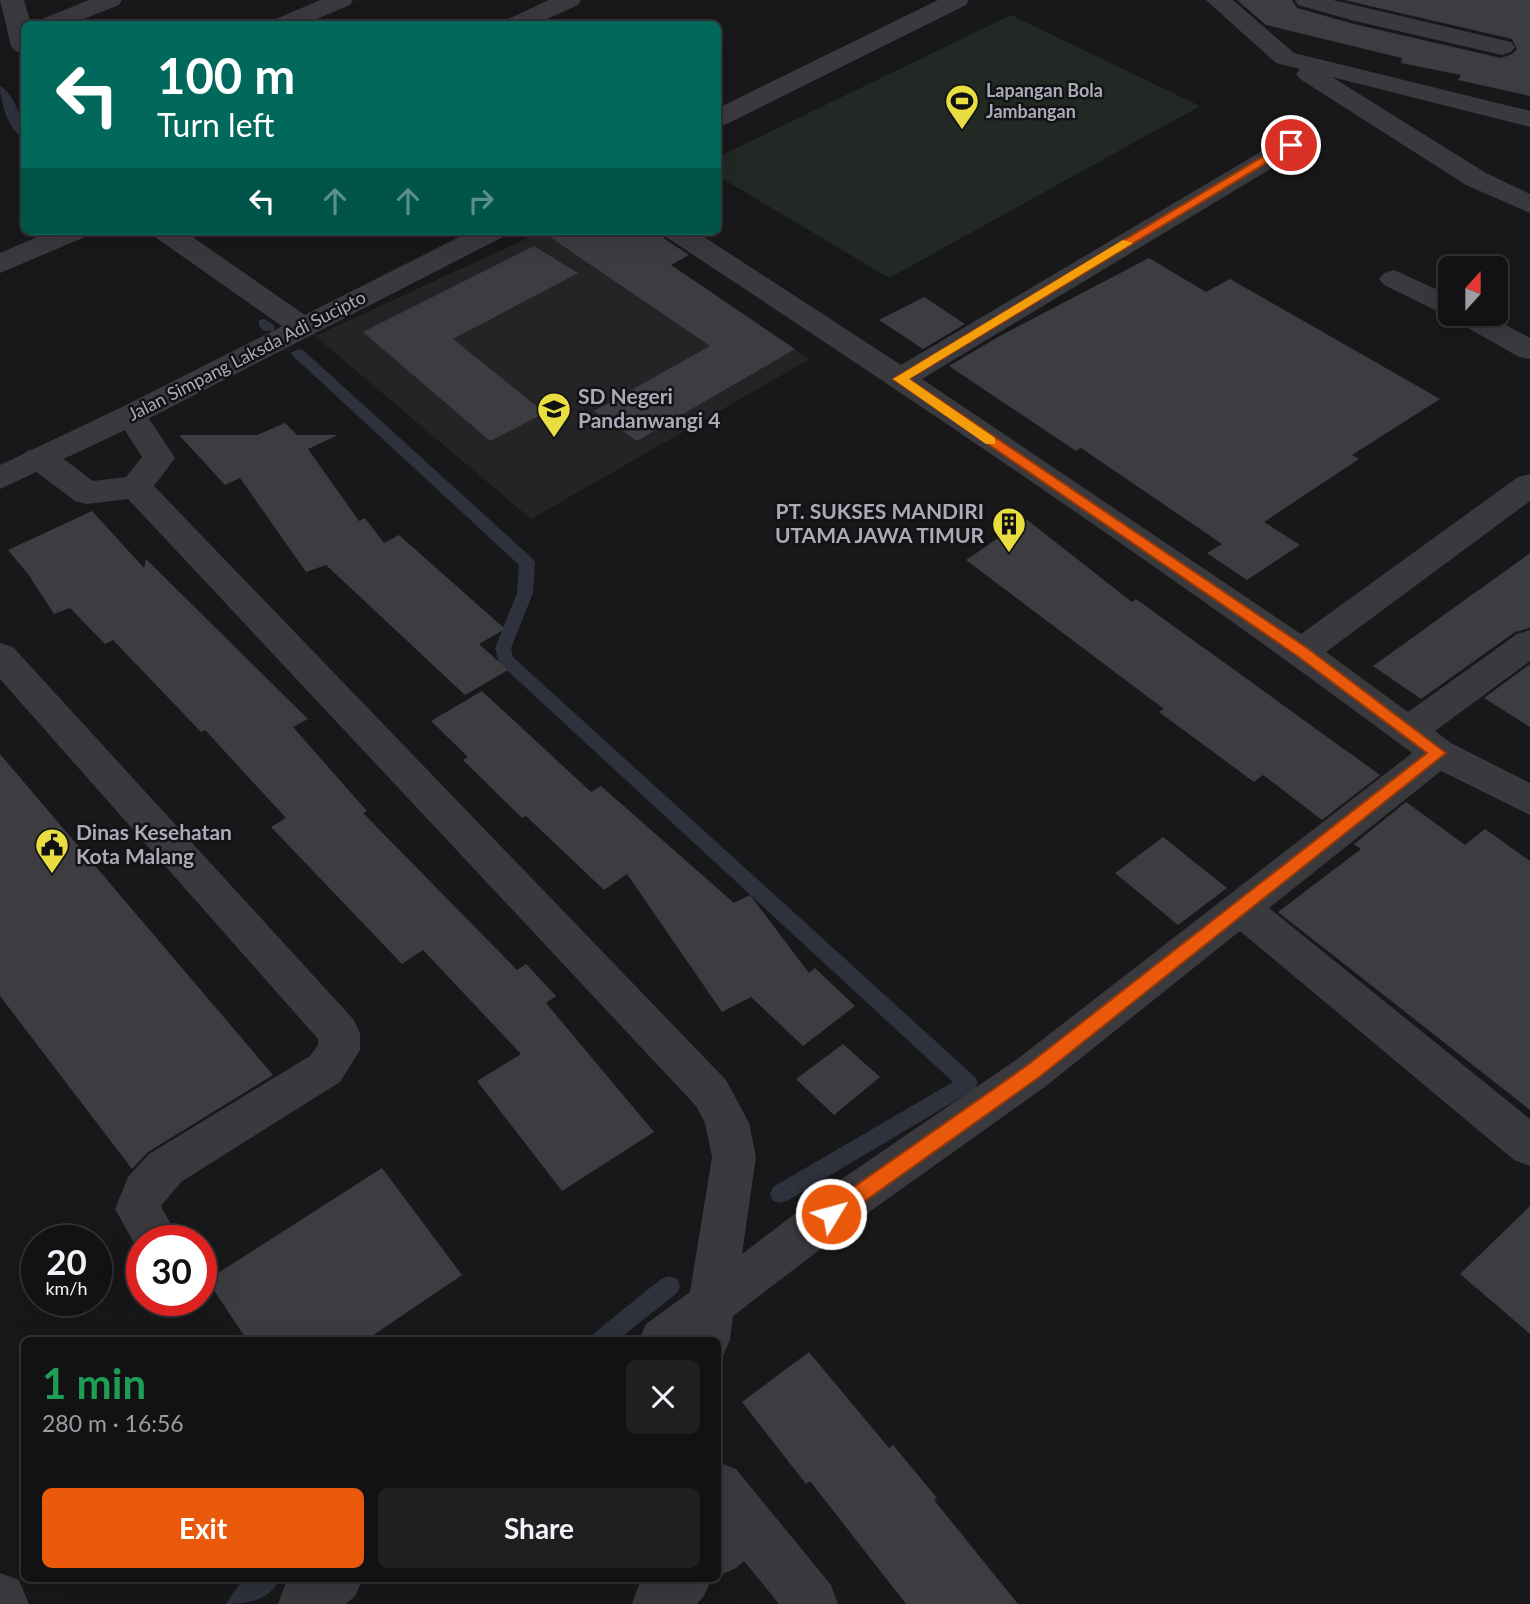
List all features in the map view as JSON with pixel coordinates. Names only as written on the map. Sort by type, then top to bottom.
[{"type":"street","points":[[12,0],[17,41]]},
{"type":"street","points":[[58,21],[110,0]]},
{"type":"street","points":[[292,21],[341,0]]},
{"type":"street","points":[[524,21],[569,0]]},
{"type":"street","points":[[721,117],[957,0]]},
{"type":"street","points":[[1218,0],[1285,58],[1411,141],[1476,179],[1530,205]]},
{"type":"street","points":[[1307,0],[1354,14],[1502,47]]},
{"type":"street","points":[[1285,58],[1530,119]]},
{"type":"street","points":[[900,379],[1291,145]]},
{"type":"street","points":[[0,264],[66,235]]},
{"type":"street","points":[[171,235],[304,328]]},
{"type":"street","name":"Jalan Simpang Laksda Adi Sucipto","points":[[0,478],[131,415],[485,235]]},
{"type":"street","points":[[682,235],[900,379],[1301,652],[1424,742],[1530,800]]},
{"type":"street","points":[[1394,279],[1438,302]]},
{"type":"street","points":[[1485,326],[1530,350]]},
{"type":"street","points":[[38,458],[87,493],[136,487],[159,458],[131,415]]},
{"type":"street","points":[[1301,652],[1530,485]]},
{"type":"street","points":[[136,487],[719,1105],[732,1135],[734,1157],[709,1322]]},
{"type":"street","points":[[671,1337],[709,1322],[849,1200],[1031,1073],[1239,907],[1530,643]]},
{"type":"street","points":[[0,656],[339,1033],[339,1050],[325,1069],[165,1168],[148,1185],[140,1196],[138,1209],[148,1225]]},
{"type":"street","points":[[1239,907],[1530,1146]]},
{"type":"street","points":[[727,1520],[813,1604]]},
{"type":"street","points":[[304,1604],[332,1582]]},
{"type":"street","points":[[658,1604],[682,1582]]},
{"type":"street","points":[[0,1599],[3,1604]]},
{"type":"shaded area","name":"Lapangan Bola Jambangan","points":[[1011,15],[1200,106],[889,278],[721,178],[721,156]]},
{"type":"shaded area","name":"SD Negeri Pandanwangi 4","points":[[534,235],[617,235],[810,359],[531,519],[315,336]]},
{"type":"building","points":[[1237,0],[1292,0],[1297,8],[1354,24],[1501,58],[1517,49],[1512,39],[1344,0],[1530,0],[1530,96],[1458,80],[1461,75],[1401,63],[1402,58],[1266,25]]},
{"type":"building","points":[[547,235],[662,235],[689,255],[671,265],[795,349],[637,441],[594,411],[710,346]]},
{"type":"building","points":[[534,246],[578,273],[453,339],[545,413],[490,441],[363,332]]},
{"type":"building","points":[[1149,258],[1206,292],[1230,279],[1440,399],[1352,455],[1359,459],[1264,522],[1300,545],[1247,580],[1207,553],[1222,544],[1081,448],[1076,451],[949,366],[998,337]]},
{"type":"building","points":[[924,297],[965,324],[923,349],[879,320]]},
{"type":"building","points":[[285,423],[297,435],[338,435],[308,449],[359,521],[365,518],[384,543],[399,535],[505,629],[479,644],[508,670],[465,695],[326,565],[306,572],[240,478],[225,485],[179,435],[257,435]]},
{"type":"building","points":[[92,511],[144,568],[146,559],[308,719],[293,727],[367,811],[363,813],[517,970],[526,964],[556,996],[546,1003],[654,1132],[562,1191],[477,1081],[521,1054],[423,950],[402,964],[271,827],[286,818],[205,730],[201,732],[113,640],[105,644],[70,608],[54,614],[28,574],[8,550]]},
{"type":"building","points":[[1026,519],[1132,602],[1136,599],[1380,775],[1322,820],[1263,775],[1254,782],[1159,712],[1164,709],[966,560]]},
{"type":"building","points":[[1530,553],[1530,628],[1515,632],[1421,699],[1373,666]]},
{"type":"building","points":[[1530,664],[1530,727],[1484,698]]},
{"type":"building","points":[[482,691],[591,792],[601,786],[734,903],[750,895],[809,973],[815,968],[855,1006],[803,1046],[751,997],[722,1012],[627,874],[604,890],[526,816],[522,818],[463,760],[468,757],[431,721]]},
{"type":"building","name":"Dinas Kesehatan Kota Malang","points":[[0,754],[273,1075],[148,1152],[132,1169],[0,996]]},
{"type":"building","points":[[1406,802],[1465,845],[1485,829],[1530,861],[1530,1110],[1278,912],[1361,849],[1354,844]]},
{"type":"building","points":[[1163,837],[1227,888],[1178,925],[1115,873]]},
{"type":"building","points":[[843,1044],[880,1077],[834,1115],[796,1079]]},
{"type":"building","points":[[382,1168],[462,1275],[370,1337],[245,1337],[217,1295],[217,1274]]},
{"type":"building","points":[[1530,1206],[1530,1334],[1460,1274]]},
{"type":"building","points":[[809,1352],[889,1448],[893,1445],[937,1498],[934,1500],[1018,1604],[906,1604],[810,1481],[806,1484],[742,1402]]},
{"type":"waterway","points":[[0,90],[21,128]]},
{"type":"waterway","points":[[264,323],[269,328]]},
{"type":"waterway","points":[[298,353],[527,563],[525,593],[503,648],[505,659],[968,1083],[780,1194]]},
{"type":"waterway","points":[[606,1337],[669,1286]]},
{"type":"waterway","points":[[238,1604],[262,1582]]},
{"type":"slow traffic","points":[[991,441],[900,379],[1127,243]]},
{"type":"place","name":"Lapangan Bola Jambangan","points":[[962,131]]},
{"type":"place","name":"SD Negeri Pandanwangi 4","points":[[554,439]]},
{"type":"place","name":"PT. SUKSES MANDIRI UTAMA JAWA TIMUR","points":[[1009,554]]},
{"type":"place","name":"Dinas Kesehatan Kota Malang","points":[[52,875]]},
{"type":"route","points":[[831,1214],[1031,1073],[1438,753],[1301,652],[900,379],[1291,145]]}]
